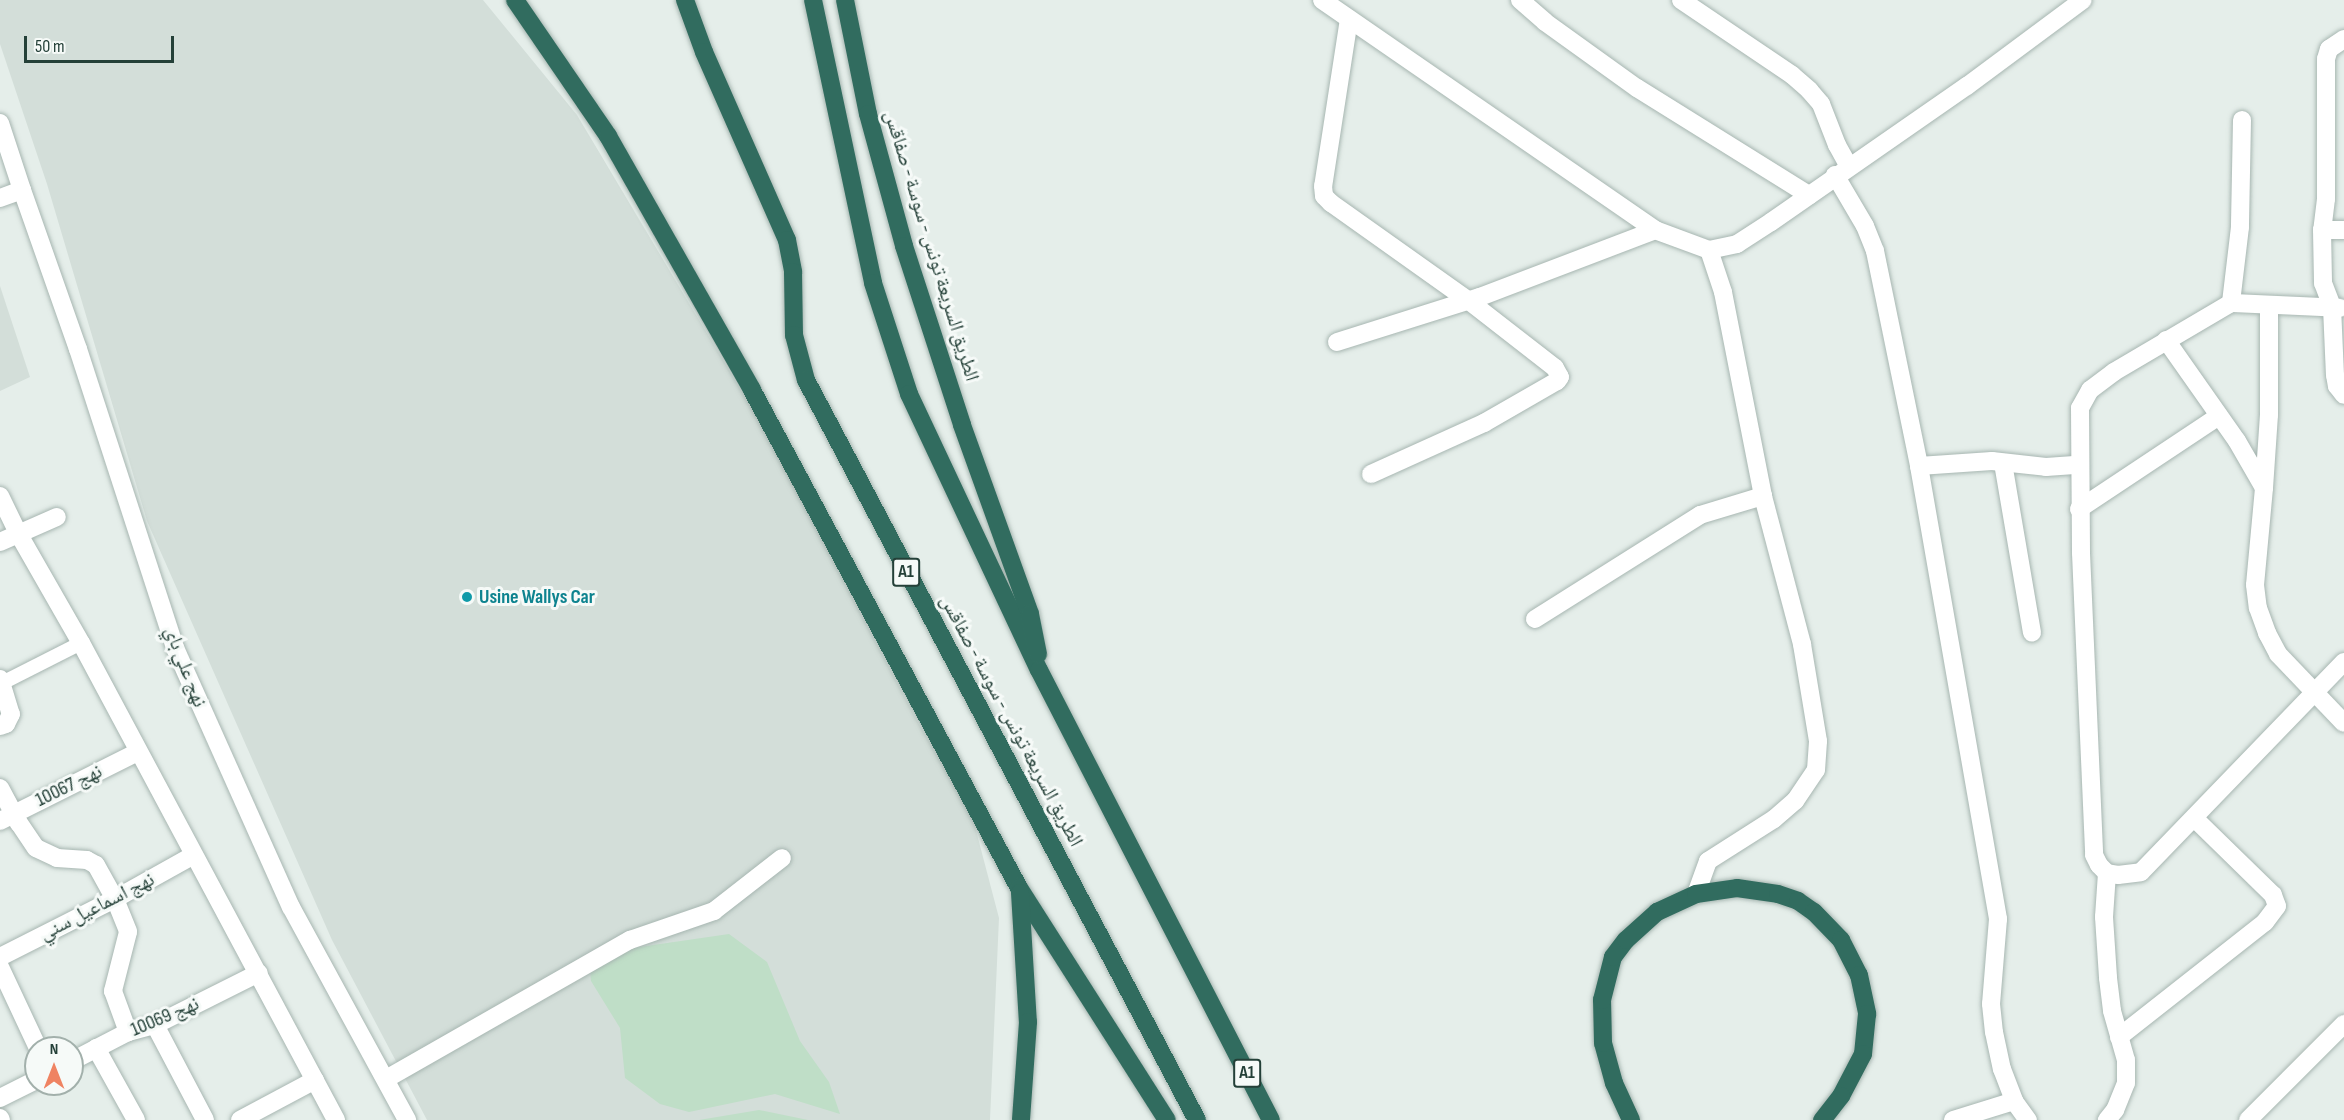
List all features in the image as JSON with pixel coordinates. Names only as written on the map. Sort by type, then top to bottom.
[{"type":"highway","points":[[515,0],[608,136],[752,390],[1019,888],[1167,1120]]},
{"type":"highway","name":"الطريق السريعة تونس - سوسة - صفاقس","points":[[685,0],[704,52],[787,240],[793,272],[794,335],[806,380],[1197,1120]]},
{"type":"highway","points":[[813,0],[873,283],[892,350],[927,436],[1039,670]]},
{"type":"highway","name":"الطريق السريعة تونس - سوسة - صفاقس","points":[[845,0],[868,114],[904,246],[962,425],[1030,614],[1039,670],[1271,1120]]},
{"type":"highway","points":[[1019,888],[1024,932],[1028,1022],[1021,1120]]},
{"type":"highway","points":[[1631,1120],[1610,1073],[1603,1043],[1601,1011],[1606,978],[1613,957],[1640,925],[1657,912],[1696,894],[1716,890],[1748,889],[1778,894],[1798,901],[1829,925],[1851,957],[1865,994],[1867,1014],[1863,1054],[1841,1096],[1822,1120]]},
{"type":"street","points":[[1322,0],[1655,230],[1709,250],[1737,244],[2083,0]]},
{"type":"street","points":[[1520,0],[1554,28],[1637,88],[1809,195]]},
{"type":"street","points":[[1681,0],[1792,75],[1821,104],[1837,145],[1842,171],[1875,251],[1919,466],[1998,919],[1991,1004],[2002,1070],[2014,1101],[2028,1120]]},
{"type":"street","points":[[1349,19],[1323,186],[1324,196],[1469,301],[1555,368],[1560,377],[1557,381],[1484,423],[1371,474]]},
{"type":"street","points":[[2344,39],[2329,49],[2326,59],[2326,199],[2322,230],[2323,283],[2338,307],[2335,375],[2337,386],[2344,395]]},
{"type":"street","points":[[2231,303],[2240,226],[2242,120]]},
{"type":"street","name":"نهج علي باي","points":[[0,123],[12,177],[78,349],[176,648],[291,907],[407,1120]]},
{"type":"street","points":[[0,198],[12,177]]},
{"type":"street","points":[[1337,342],[1469,301],[1655,230]]},
{"type":"street","points":[[2322,230],[2344,230]]},
{"type":"street","points":[[1696,894],[1708,861],[1774,819],[1795,801],[1816,770],[1818,741],[1802,644],[1763,496],[1726,306],[1709,250]]},
{"type":"street","points":[[2338,307],[2231,303],[2166,340],[2090,390],[2080,408],[2079,508],[2094,855],[2099,865],[2107,873],[2131,875],[2141,872],[2344,662]]},
{"type":"street","points":[[2269,306],[2269,415],[2255,585],[2258,608],[2278,654],[2344,723]]},
{"type":"street","points":[[2166,340],[2219,416],[2264,488]]},
{"type":"street","points":[[2079,508],[2219,416]]},
{"type":"street","points":[[1919,466],[1962,462],[2046,467],[2079,465]]},
{"type":"street","points":[[2003,463],[2032,633]]},
{"type":"street","points":[[0,496],[18,533],[81,643],[259,973],[336,1120]]},
{"type":"street","points":[[1535,619],[1700,515],[1763,496]]},
{"type":"street","points":[[0,542],[57,517]]},
{"type":"street","points":[[0,726],[6,724],[11,714],[1,682],[81,643]]},
{"type":"street","name":"نهج 10067","points":[[6,817],[138,752]]},
{"type":"street","points":[[0,788],[6,817],[46,854],[87,860],[96,865],[115,899],[128,932],[113,991],[128,1032]]},
{"type":"street","points":[[2119,1037],[2265,922],[2277,906],[2273,895],[2194,818]]},
{"type":"street","name":"نهج اسماعيل سني","points":[[0,957],[115,899],[194,855]]},
{"type":"street","points":[[386,1079],[630,940],[714,911],[782,858]]},
{"type":"street","points":[[2107,873],[2104,944],[2112,1011],[2126,1060],[2126,1083],[2115,1110],[2107,1120]]},
{"type":"street","points":[[0,966],[32,1036]]},
{"type":"street","name":"نهج 10069","points":[[84,1054],[128,1032],[155,1025],[259,973]]},
{"type":"street","points":[[2250,1119],[2344,1024]]},
{"type":"street","points":[[155,1025],[204,1120]]},
{"type":"street","points":[[96,1048],[136,1120]]},
{"type":"street","points":[[240,1120],[315,1080]]},
{"type":"street","points":[[0,1098],[24,1086]]},
{"type":"street","points":[[1953,1120],[2014,1101]]},
{"type":"shaded area","points":[[0,0],[483,0],[577,115],[761,424],[916,719],[973,819],[999,918],[990,1120],[427,1120],[332,940],[147,521],[47,184],[0,44]]},
{"type":"shaded area","points":[[0,286],[30,377],[0,391]]},
{"type":"green space","points":[[729,934],[767,962],[800,1041],[829,1082],[840,1114],[775,1094],[689,1112],[660,1104],[625,1078],[620,1028],[591,981],[590,969],[612,951]]},
{"type":"green space","points":[[759,1110],[808,1120],[699,1120]]},
{"type":"place","name":"Usine Wallys Car","points":[[467,597]]}]
